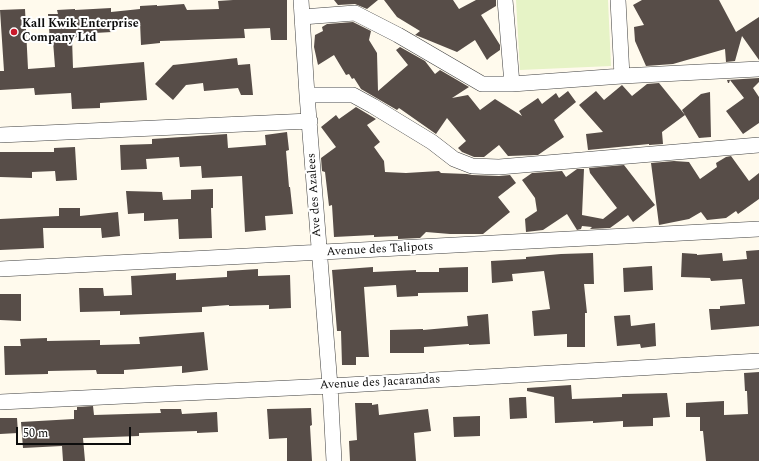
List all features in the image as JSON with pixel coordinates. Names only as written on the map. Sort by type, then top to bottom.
[{"type":"street","name":"Ave des Azalees","points":[[301,0],[330,386],[334,461]]},
{"type":"street","points":[[505,0],[512,84]]},
{"type":"street","points":[[618,0],[622,76]]},
{"type":"street","points":[[302,17],[355,13],[398,35],[482,84],[512,84],[622,76],[759,69]]},
{"type":"street","points":[[307,95],[353,95],[432,142],[454,159],[472,166],[499,167],[759,146]]},
{"type":"street","points":[[0,135],[310,121]]},
{"type":"street","name":"Avenue des Talipots","points":[[0,269],[759,229]]},
{"type":"street","name":"Avenue des Jacarandas","points":[[0,402],[330,386],[759,361]]},
{"type":"green space","points":[[516,0],[608,0],[611,66],[520,70]]},
{"type":"building","points":[[287,0],[287,40],[271,40],[270,28],[244,29],[245,38],[160,41],[160,43],[141,45],[140,22],[112,25],[112,32],[77,34],[77,37],[72,38],[73,68],[144,62],[147,100],[100,103],[100,108],[72,109],[71,93],[35,95],[34,88],[0,90],[0,71],[4,71],[0,10],[25,9],[28,69],[55,67],[53,41],[50,41],[48,14],[58,14],[57,10],[111,8],[111,12],[140,9],[140,6],[184,4],[187,10],[219,9],[218,1]]},
{"type":"building","points":[[334,0],[378,0],[367,9],[355,4],[338,5]]},
{"type":"building","points":[[384,0],[453,0],[459,9],[476,0],[496,0],[496,6],[481,15],[500,45],[500,50],[487,60],[475,40],[457,52],[415,35],[420,31],[397,17]]},
{"type":"building","points":[[642,0],[719,0],[736,32],[759,17],[759,60],[742,36],[735,61],[726,62],[725,49],[673,64],[646,66],[635,41],[634,27],[644,25],[633,5]]},
{"type":"building","points":[[353,22],[371,31],[369,40],[377,53],[378,91],[408,65],[396,50],[400,47],[425,61],[435,74],[440,70],[469,87],[452,98],[468,95],[480,110],[495,99],[522,116],[519,111],[538,98],[542,104],[556,93],[559,98],[568,91],[576,102],[554,120],[564,137],[538,155],[508,156],[499,145],[484,157],[474,157],[462,152],[458,148],[466,141],[447,118],[436,134],[399,108],[397,110],[361,89],[354,78],[352,79],[349,74],[346,75],[334,55],[318,65],[314,47],[315,35],[323,31],[322,27],[327,24]]},
{"type":"building","points":[[237,58],[238,65],[250,64],[253,95],[241,95],[238,88],[204,91],[203,83],[186,85],[173,100],[155,84],[173,65]]},
{"type":"building","points":[[759,78],[759,82],[753,88],[759,97],[759,123],[743,134],[726,111],[744,98],[730,80],[728,83],[727,80]]},
{"type":"building","points":[[659,83],[685,115],[662,132],[663,144],[588,150],[586,134],[603,132],[579,105],[596,91],[604,100],[622,85],[632,96],[647,84]]},
{"type":"building","points":[[710,92],[711,137],[699,138],[682,110],[701,94]]},
{"type":"building","points":[[356,107],[376,119],[367,125],[380,142],[374,147],[384,161],[385,172],[406,173],[439,171],[441,173],[472,175],[510,175],[516,183],[498,197],[510,212],[483,234],[426,232],[420,238],[398,239],[398,236],[374,237],[374,235],[334,237],[332,205],[329,206],[325,172],[322,171],[321,158],[336,147],[321,127],[336,115],[339,119]]},
{"type":"building","points":[[287,132],[289,150],[286,151],[293,214],[265,216],[266,230],[245,232],[242,176],[202,178],[201,166],[180,167],[179,157],[146,159],[147,169],[121,170],[120,145],[152,144],[152,139],[227,134],[228,148],[266,145],[265,135]]},
{"type":"building","points":[[75,147],[77,180],[56,181],[55,171],[32,172],[32,178],[0,177],[0,152],[54,152],[54,148]]},
{"type":"building","points":[[731,156],[749,181],[759,173],[759,199],[738,214],[736,211],[726,218],[707,220],[701,212],[689,219],[659,225],[651,163],[674,161],[689,162],[700,179],[717,167],[716,163],[726,157]]},
{"type":"building","points":[[624,165],[655,205],[633,222],[628,215],[610,228],[590,229],[592,227],[582,226],[581,229],[577,230],[567,214],[543,230],[526,232],[525,219],[537,211],[535,198],[522,180],[532,173],[562,171],[566,177],[577,169],[584,169],[582,215],[603,219],[617,208],[590,173],[589,168]]},
{"type":"building","points":[[213,189],[213,208],[211,208],[212,238],[179,239],[178,219],[144,221],[144,213],[128,214],[126,191],[162,192],[163,200],[191,199],[191,190]]},
{"type":"building","points":[[59,208],[80,208],[80,216],[118,212],[120,236],[102,238],[101,228],[43,228],[44,248],[0,250],[0,219],[59,216]]},
{"type":"building","points":[[759,250],[759,326],[711,330],[709,309],[720,309],[720,306],[745,304],[742,279],[711,281],[710,278],[681,277],[682,253],[697,255],[722,253],[723,261],[747,259],[746,251]]},
{"type":"building","points":[[593,253],[594,284],[584,284],[587,313],[585,313],[585,347],[567,347],[567,334],[534,336],[532,311],[550,309],[544,271],[512,274],[513,281],[492,283],[491,261],[526,259],[526,257],[561,254]]},
{"type":"building","points":[[652,266],[653,290],[624,292],[623,268]]},
{"type":"building","points":[[373,267],[373,272],[416,270],[416,272],[439,272],[439,268],[468,267],[468,292],[418,293],[418,296],[397,297],[396,285],[364,287],[369,357],[356,357],[356,365],[342,365],[341,331],[337,331],[332,270]]},
{"type":"building","points":[[258,269],[258,276],[290,275],[291,308],[269,309],[269,305],[229,305],[202,307],[202,312],[120,315],[120,311],[80,312],[79,288],[103,288],[104,296],[132,295],[131,276],[176,273],[176,280],[227,277],[227,271]]},
{"type":"building","points":[[0,294],[21,294],[21,321],[0,320]]},
{"type":"building","points":[[488,314],[490,344],[424,347],[424,353],[390,353],[390,330],[423,330],[468,326],[467,316]]},
{"type":"building","points":[[630,315],[631,326],[655,323],[656,346],[641,348],[640,344],[617,346],[614,316]]},
{"type":"building","points":[[204,332],[208,370],[182,373],[182,366],[124,370],[124,374],[97,374],[96,370],[48,371],[48,374],[5,375],[4,346],[21,346],[20,339],[47,338],[47,341],[100,340],[100,345],[140,344],[139,337]]},
{"type":"building","points":[[759,372],[759,461],[706,461],[703,431],[700,431],[700,417],[686,417],[686,403],[724,401],[724,415],[748,414],[747,391],[745,391],[744,373]]},
{"type":"building","points":[[571,385],[572,399],[622,397],[622,394],[667,393],[670,417],[653,418],[653,426],[623,427],[623,421],[555,423],[554,397],[527,391],[527,388]]},
{"type":"building","points":[[526,397],[527,418],[510,419],[509,398]]},
{"type":"building","points":[[355,403],[372,403],[372,405],[378,404],[379,415],[428,409],[431,431],[414,433],[416,461],[350,461],[349,441],[357,440]]},
{"type":"building","points":[[93,406],[94,415],[161,413],[160,409],[181,409],[182,414],[217,412],[218,432],[197,433],[197,431],[139,433],[139,436],[83,438],[85,461],[63,461],[62,446],[23,448],[21,422],[74,419],[74,410],[77,410],[77,407]]},
{"type":"building","points":[[311,408],[312,425],[310,426],[312,461],[287,461],[287,438],[269,439],[267,409]]},
{"type":"building","points":[[480,416],[480,436],[454,437],[453,417]]},
{"type":"building","points":[[0,418],[17,418],[18,433],[0,434]]},
{"type":"place","name":"Kall Kwik Enterprise Company Ltd","points":[[14,32]]}]
